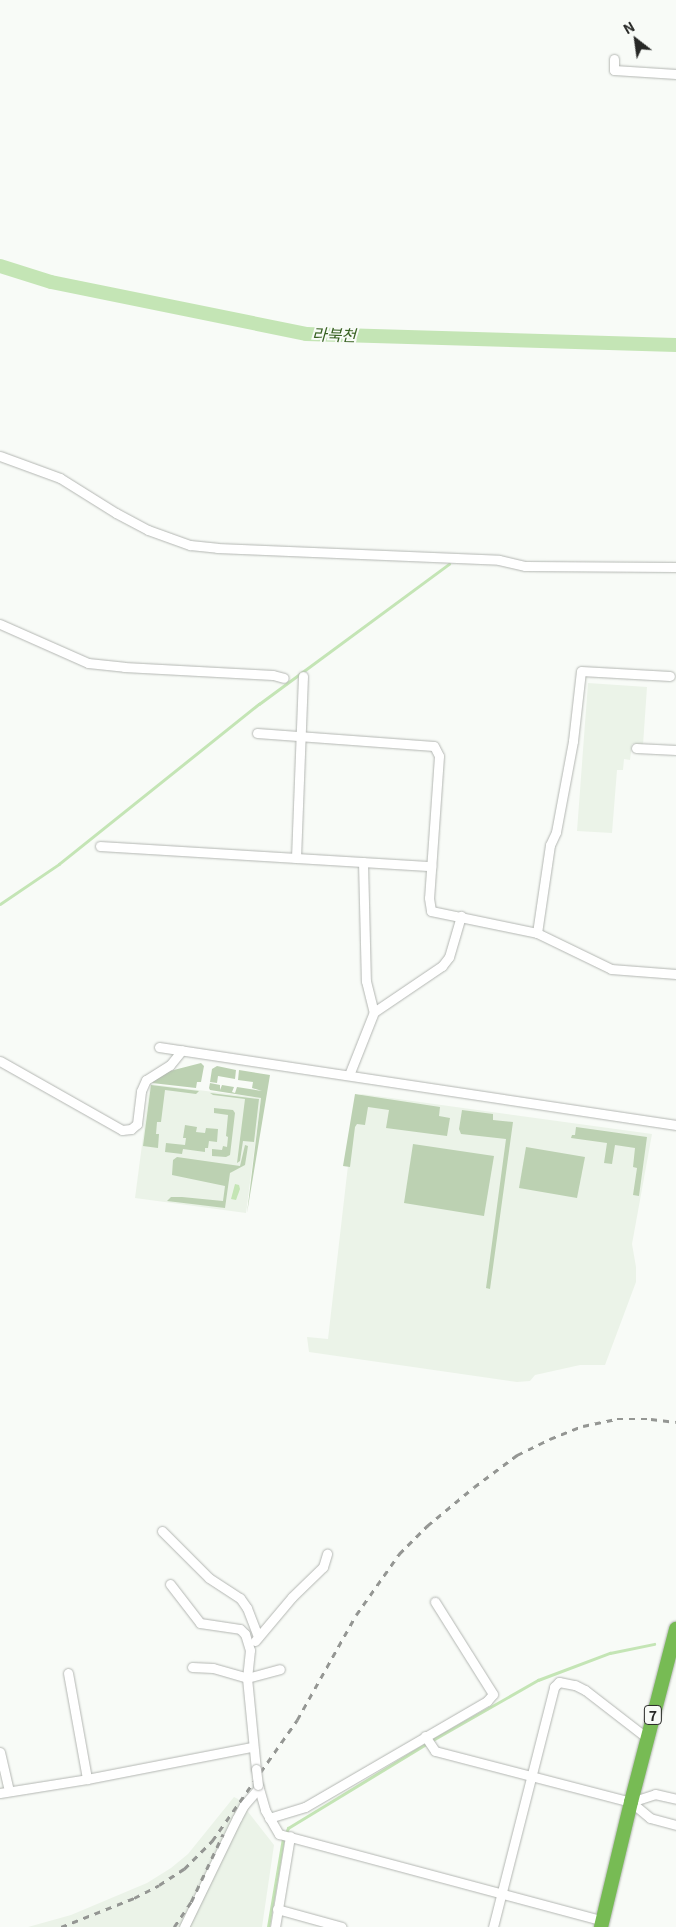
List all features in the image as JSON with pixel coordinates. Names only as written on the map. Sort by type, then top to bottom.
[{"type":"highway","name":"7","points":[[602,1924],[630,1802],[647,1738],[673,1654],[676,1630]]},
{"type":"street","points":[[614,59],[614,70],[676,74]]},
{"type":"street","points":[[0,456],[60,478],[116,513],[148,530],[190,545],[217,548],[499,560],[525,566],[676,567]]},
{"type":"street","points":[[0,624],[88,663],[124,667],[274,674],[284,678]]},
{"type":"street","points":[[537,933],[550,845],[556,832],[573,741],[581,671],[670,676]]},
{"type":"street","points":[[296,858],[303,676]]},
{"type":"street","points":[[258,733],[430,744],[434,746],[439,756],[429,898],[431,911],[537,933],[611,969],[676,974]]},
{"type":"street","points":[[636,748],[676,750]]},
{"type":"street","points":[[100,846],[431,866]]},
{"type":"street","points":[[363,862],[366,981],[374,1012]]},
{"type":"street","points":[[349,1075],[374,1012],[442,966],[449,956],[461,916]]},
{"type":"street","points":[[159,1047],[676,1125]]},
{"type":"street","points":[[0,1061],[122,1130],[131,1129],[137,1124],[141,1091],[146,1080],[170,1065],[182,1050]]},
{"type":"street","points":[[162,1531],[209,1578],[240,1598],[247,1608],[258,1637]]},
{"type":"street","points":[[250,1650],[258,1637],[292,1597],[323,1567],[327,1554]]},
{"type":"street","points":[[170,1584],[200,1623],[240,1629],[245,1634],[250,1650],[247,1678],[252,1747],[259,1787],[269,1818],[285,1835],[602,1924]]},
{"type":"street","points":[[269,1818],[305,1807],[430,1743],[487,1701],[493,1694],[468,1652],[445,1621],[435,1602]]},
{"type":"street","points":[[192,1667],[213,1668],[247,1678],[280,1669]]},
{"type":"street","points":[[68,1673],[86,1779]]},
{"type":"street","points":[[493,1927],[554,1688],[560,1682],[575,1685],[585,1690],[647,1738]]},
{"type":"street","points":[[430,1743],[531,1776],[630,1802],[650,1818],[676,1824]]},
{"type":"street","points":[[0,1752],[5,1792],[86,1779],[252,1747]]},
{"type":"street","points":[[184,1927],[237,1818],[244,1805],[259,1787]]},
{"type":"street","points":[[630,1802],[655,1794],[676,1799]]},
{"type":"street","points":[[275,1927],[285,1835]]},
{"type":"street","points":[[277,1909],[342,1927]]},
{"type":"shaded area","points":[[588,683],[647,687],[643,745],[632,744],[630,760],[624,759],[623,770],[617,770],[612,833],[577,831]]},
{"type":"shaded area","points":[[201,1063],[204,1066],[201,1082],[197,1082],[196,1088],[152,1083],[155,1078],[166,1072]]},
{"type":"shaded area","points":[[217,1066],[236,1070],[235,1079],[218,1076],[217,1083],[210,1082],[212,1069]]},
{"type":"shaded area","points":[[239,1070],[270,1075],[247,1213],[261,1098],[210,1090],[209,1088],[210,1083],[220,1085],[220,1090],[222,1085],[234,1087],[232,1092],[235,1093],[237,1087],[262,1091],[252,1088],[253,1082],[238,1080]]},
{"type":"shaded area","points":[[150,1084],[261,1098],[246,1213],[135,1198]]},
{"type":"shaded area","points":[[151,1085],[199,1091],[196,1094],[165,1090],[161,1122],[157,1122],[156,1134],[159,1134],[158,1148],[143,1146]]},
{"type":"shaded area","points":[[210,1093],[259,1099],[254,1142],[243,1141],[240,1161],[237,1163],[245,1099]]},
{"type":"shaded area","points":[[355,1094],[440,1107],[439,1116],[450,1118],[447,1136],[386,1128],[389,1110],[368,1107],[365,1125],[357,1124],[355,1127],[350,1167],[343,1166]]},
{"type":"shaded area","points":[[362,1094],[652,1134],[632,1244],[636,1267],[636,1282],[605,1365],[580,1365],[535,1375],[530,1381],[517,1382],[309,1352],[307,1337],[328,1339],[356,1096]]},
{"type":"shaded area","points":[[214,1108],[233,1110],[235,1113],[230,1155],[226,1157],[212,1156],[212,1149],[222,1150],[223,1146],[227,1147],[228,1137],[226,1136],[228,1115],[214,1113]]},
{"type":"shaded area","points":[[462,1110],[493,1114],[493,1120],[513,1122],[490,1289],[486,1288],[506,1139],[461,1134],[459,1129]]},
{"type":"shaded area","points":[[185,1125],[197,1127],[196,1132],[205,1133],[206,1128],[218,1129],[217,1142],[209,1141],[205,1152],[183,1149],[182,1154],[165,1152],[166,1143],[185,1145],[186,1138],[183,1138]]},
{"type":"shaded area","points":[[576,1127],[647,1137],[639,1196],[633,1195],[637,1168],[633,1167],[635,1148],[615,1145],[612,1164],[604,1163],[607,1143],[571,1138],[572,1135],[575,1135]]},
{"type":"shaded area","points":[[413,1144],[494,1156],[484,1216],[404,1203]]},
{"type":"shaded area","points":[[245,1145],[248,1146],[245,1165],[230,1173],[225,1208],[167,1201],[171,1197],[182,1197],[223,1201],[225,1186],[172,1175],[173,1160],[177,1157],[240,1166]]},
{"type":"shaded area","points":[[526,1147],[585,1157],[577,1198],[519,1188]]},
{"type":"shaded area","points":[[235,1184],[239,1185],[240,1189],[236,1200],[231,1199]]},
{"type":"shaded area","points":[[234,1797],[238,1799],[274,1845],[262,1927],[28,1927],[71,1915],[147,1883],[171,1868],[188,1854]]},
{"type":"waterway","name":"라북천","points":[[0,266],[51,282],[306,334],[676,345]]},
{"type":"waterway","points":[[0,904],[59,864],[259,704],[449,564]]},
{"type":"waterway","points":[[431,1741],[538,1680],[610,1653],[654,1644]]},
{"type":"waterway","points":[[286,1833],[288,1828],[426,1744]]},
{"type":"waterway","points":[[268,1927],[283,1838]]},
{"type":"railway","points":[[61,1927],[134,1898],[159,1885],[184,1869],[212,1841],[297,1720],[356,1615],[399,1554],[427,1526],[474,1487],[517,1455],[583,1426],[617,1419],[651,1419],[676,1422]]},
{"type":"railway","points":[[174,1927],[191,1902],[223,1834]]}]
